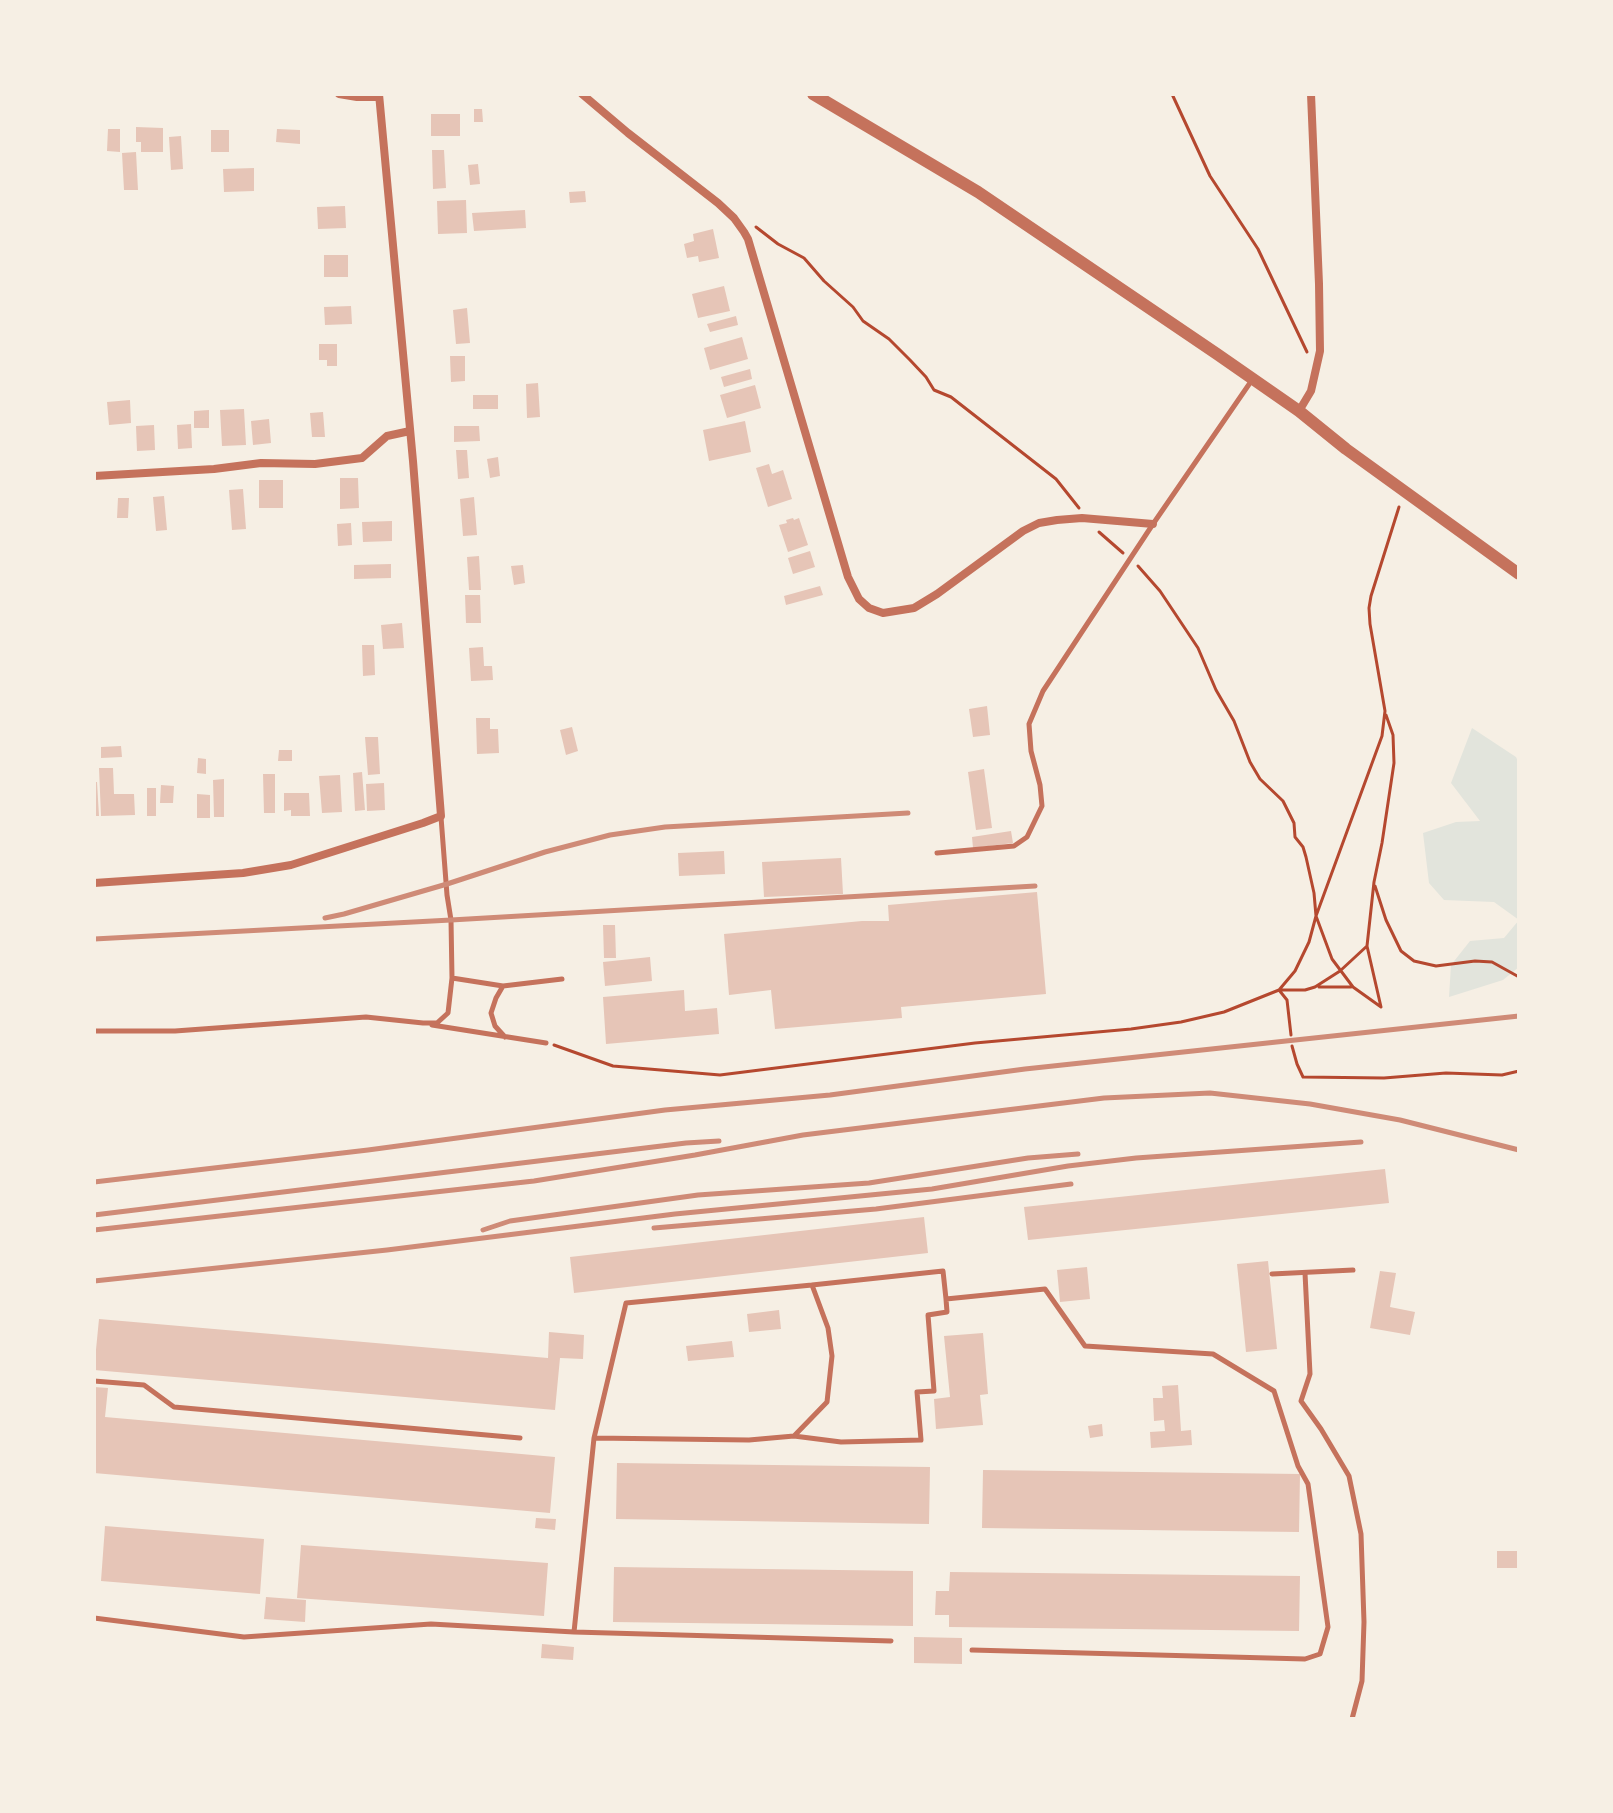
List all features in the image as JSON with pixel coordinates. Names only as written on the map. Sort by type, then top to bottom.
[{"type":"street","points":[[94,883],[243,873],[291,865],[441,816],[379,96],[339,94]]},
{"type":"street","points":[[582,94],[728,212],[748,239],[848,577],[859,599],[869,608],[883,613],[914,608],[1039,523],[1086,519],[1153,524]]},
{"type":"street","points":[[813,94],[978,192],[1299,411],[1404,492],[1519,574]]},
{"type":"street","points":[[1299,411],[1311,391],[1320,351],[1311,94]]},
{"type":"street","points":[[94,476],[261,463],[315,464],[362,458],[387,436],[410,431]]},
{"type":"lane","points":[[937,853],[1014,846],[1027,837],[1042,806],[1029,724],[1043,691],[1252,379]]},
{"type":"lane","points":[[423,1023],[437,1023],[448,1013],[452,978],[451,920],[441,816]]},
{"type":"lane","points":[[452,978],[503,986],[562,979]]},
{"type":"lane","points":[[503,986],[491,1013],[495,1026],[505,1038]]},
{"type":"lane","points":[[94,1031],[175,1031],[366,1017],[546,1043]]},
{"type":"lane","points":[[1272,1274],[1353,1270]]},
{"type":"lane","points":[[574,1632],[594,1438],[626,1303],[943,1271],[947,1312],[928,1315],[934,1391],[917,1392],[921,1440],[841,1442],[794,1436],[749,1440],[594,1438]]},
{"type":"lane","points":[[1305,1273],[1310,1374],[1301,1401],[1349,1476],[1361,1534],[1364,1622],[1362,1681],[1352,1719]]},
{"type":"lane","points":[[794,1436],[827,1402],[832,1356],[828,1328],[812,1285]]},
{"type":"lane","points":[[946,1299],[1045,1289],[1085,1346],[1213,1354],[1274,1391],[1298,1466],[1308,1484],[1328,1627],[1320,1654],[1305,1659],[972,1650]]},
{"type":"lane","points":[[94,1381],[144,1385],[174,1407],[520,1438]]},
{"type":"lane","points":[[94,1618],[244,1637],[431,1624],[574,1632],[891,1641]]},
{"type":"path","points":[[1172,94],[1210,176],[1258,249],[1316,370]]},
{"type":"path","points":[[728,212],[748,221],[778,244],[804,258],[863,321],[889,339],[910,360],[934,390],[951,397],[1056,479],[1086,519],[1149,577],[1198,648],[1260,779],[1283,801],[1294,823],[1295,837],[1306,857],[1316,916],[1332,959],[1353,987],[1381,1007],[1367,946],[1374,882],[1394,763],[1393,735],[1385,711],[1369,608],[1404,492]]},
{"type":"path","points":[[1279,990],[1295,971],[1309,942],[1382,736],[1385,711]]},
{"type":"path","points":[[1374,882],[1386,920],[1401,951],[1414,961],[1436,966],[1492,962],[1519,977]]},
{"type":"path","points":[[546,1043],[613,1066],[720,1075],[975,1043],[1131,1029],[1224,1012],[1279,990],[1315,987],[1340,971],[1367,946]]},
{"type":"path","points":[[1315,987],[1353,987]]},
{"type":"path","points":[[1279,990],[1287,1000],[1291,1035]]},
{"type":"path","points":[[1292,1046],[1303,1077],[1384,1078],[1446,1073],[1502,1075],[1519,1071]]},
{"type":"shaded area","points":[[1472,728],[1516,757],[1519,764],[1519,920],[1494,902],[1444,900],[1429,883],[1423,833],[1456,822],[1480,821],[1451,783]]},
{"type":"shaded area","points":[[1519,920],[1519,967],[1503,980],[1449,997],[1451,965],[1470,941],[1504,938]]},
{"type":"building","points":[[474,109],[482,109],[483,122],[474,122]]},
{"type":"building","points":[[431,114],[460,114],[460,136],[431,136]]},
{"type":"building","points":[[136,127],[163,128],[163,152],[141,152],[141,142],[136,142]]},
{"type":"building","points":[[108,129],[120,129],[120,152],[107,151]]},
{"type":"building","points":[[277,129],[300,130],[300,144],[276,142]]},
{"type":"building","points":[[211,130],[229,130],[229,152],[211,152]]},
{"type":"building","points":[[181,136],[183,169],[171,170],[169,137]]},
{"type":"building","points":[[432,150],[444,150],[446,188],[433,189]]},
{"type":"building","points":[[136,152],[138,190],[124,190],[122,153]]},
{"type":"building","points":[[478,164],[480,184],[470,185],[468,165]]},
{"type":"building","points":[[254,168],[254,191],[224,192],[223,169]]},
{"type":"building","points":[[585,191],[586,202],[570,203],[569,192]]},
{"type":"building","points":[[466,200],[467,233],[438,234],[437,201]]},
{"type":"building","points":[[345,206],[346,228],[318,229],[317,207]]},
{"type":"building","points":[[525,210],[526,228],[474,231],[472,213]]},
{"type":"building","points":[[713,229],[719,258],[699,262],[698,256],[687,258],[684,244],[694,241],[693,234]]},
{"type":"building","points":[[324,255],[348,255],[348,277],[324,277]]},
{"type":"building","points":[[724,286],[730,311],[698,318],[692,294]]},
{"type":"building","points":[[351,306],[352,324],[325,325],[324,307]]},
{"type":"building","points":[[467,308],[470,343],[456,344],[453,310]]},
{"type":"building","points":[[736,316],[738,325],[710,332],[707,324]]},
{"type":"building","points":[[742,337],[748,359],[710,370],[704,348]]},
{"type":"building","points":[[319,344],[337,344],[337,366],[327,366],[327,360],[319,360]]},
{"type":"building","points":[[450,356],[465,356],[465,381],[451,382]]},
{"type":"building","points":[[750,369],[752,379],[724,387],[721,377]]},
{"type":"building","points":[[538,383],[540,417],[527,418],[526,384]]},
{"type":"building","points":[[755,385],[761,408],[727,418],[720,395]]},
{"type":"building","points":[[473,395],[498,395],[498,409],[473,409]]},
{"type":"building","points":[[130,400],[131,423],[109,425],[107,402]]},
{"type":"building","points":[[244,409],[246,445],[222,446],[220,410]]},
{"type":"building","points":[[209,410],[209,428],[194,428],[194,411]]},
{"type":"building","points":[[323,412],[325,437],[312,437],[310,413]]},
{"type":"building","points":[[269,419],[271,443],[253,445],[251,421]]},
{"type":"building","points":[[745,421],[751,452],[709,461],[703,430]]},
{"type":"building","points":[[191,424],[192,448],[178,449],[177,425]]},
{"type":"building","points":[[154,425],[155,450],[137,451],[136,426]]},
{"type":"building","points":[[454,426],[479,426],[480,441],[454,442]]},
{"type":"building","points":[[456,450],[467,450],[469,478],[458,479]]},
{"type":"building","points":[[498,457],[500,476],[490,478],[487,459]]},
{"type":"building","points":[[769,464],[772,474],[783,470],[792,499],[768,507],[756,468]]},
{"type":"building","points":[[340,478],[358,478],[359,508],[340,509]]},
{"type":"building","points":[[259,480],[283,480],[283,508],[259,508]]},
{"type":"building","points":[[243,489],[246,529],[232,530],[229,490]]},
{"type":"building","points":[[164,496],[167,530],[156,531],[153,497]]},
{"type":"building","points":[[474,497],[477,535],[463,536],[460,499]]},
{"type":"building","points":[[118,498],[129,498],[128,518],[117,518]]},
{"type":"building","points":[[799,518],[808,545],[788,552],[779,525]]},
{"type":"building","points":[[392,521],[392,541],[363,542],[362,522]]},
{"type":"building","points":[[351,523],[352,545],[338,546],[337,524]]},
{"type":"building","points":[[810,551],[815,567],[793,574],[788,558]]},
{"type":"building","points":[[479,556],[481,590],[469,590],[467,557]]},
{"type":"building","points":[[391,564],[391,578],[354,579],[354,565]]},
{"type":"building","points":[[523,565],[525,583],[514,585],[511,566]]},
{"type":"building","points":[[820,586],[823,595],[786,605],[784,596]]},
{"type":"building","points":[[465,595],[480,595],[481,623],[466,623]]},
{"type":"building","points":[[402,623],[404,648],[383,649],[381,625]]},
{"type":"building","points":[[362,645],[374,645],[375,675],[363,676]]},
{"type":"building","points":[[483,647],[484,666],[492,666],[493,680],[471,681],[469,648]]},
{"type":"building","points":[[987,706],[990,735],[973,737],[969,709]]},
{"type":"building","points":[[476,718],[490,718],[490,729],[498,729],[499,753],[477,754]]},
{"type":"building","points":[[572,727],[578,751],[566,755],[560,730]]},
{"type":"building","points":[[365,737],[378,737],[380,774],[368,775]]},
{"type":"building","points":[[121,746],[122,757],[101,758],[101,747]]},
{"type":"building","points":[[279,750],[292,750],[292,761],[278,761]]},
{"type":"building","points":[[198,758],[206,759],[206,774],[197,773]]},
{"type":"building","points":[[99,768],[113,768],[114,794],[134,794],[135,815],[101,816]]},
{"type":"building","points":[[984,769],[992,828],[976,830],[968,772]]},
{"type":"building","points":[[362,772],[365,810],[355,811],[353,773]]},
{"type":"building","points":[[263,774],[275,774],[275,813],[264,813]]},
{"type":"building","points":[[340,775],[342,812],[322,813],[319,776]]},
{"type":"building","points":[[224,779],[224,817],[214,817],[213,780]]},
{"type":"building","points":[[94,782],[97,782],[99,816],[94,816]]},
{"type":"building","points":[[384,783],[385,810],[367,811],[366,784]]},
{"type":"building","points":[[161,785],[174,786],[173,803],[160,803]]},
{"type":"building","points":[[147,788],[156,788],[156,816],[147,816]]},
{"type":"building","points":[[284,793],[309,793],[310,816],[291,816],[291,810],[284,811]]},
{"type":"building","points":[[197,794],[210,795],[210,818],[197,818]]},
{"type":"building","points":[[1011,831],[1013,843],[973,848],[972,837]]},
{"type":"building","points":[[724,851],[725,874],[679,876],[678,853]]},
{"type":"building","points":[[841,858],[843,894],[764,897],[762,862]]},
{"type":"building","points":[[1037,892],[1046,994],[901,1007],[902,1018],[775,1029],[771,990],[729,995],[724,934],[889,921],[888,905]]},
{"type":"building","points":[[603,925],[615,925],[616,958],[604,958]]},
{"type":"building","points":[[650,957],[652,981],[605,986],[603,962]]},
{"type":"building","points":[[684,990],[685,1011],[717,1008],[719,1034],[606,1044],[603,997]]},
{"type":"building","points":[[1385,1169],[1389,1203],[1028,1240],[1024,1207]]},
{"type":"building","points":[[924,1217],[928,1253],[574,1293],[570,1257]]},
{"type":"building","points":[[1268,1261],[1277,1349],[1246,1352],[1237,1264]]},
{"type":"building","points":[[1087,1267],[1090,1299],[1060,1302],[1057,1270]]},
{"type":"building","points":[[1380,1271],[1396,1273],[1390,1307],[1415,1312],[1410,1335],[1370,1328]]},
{"type":"building","points":[[779,1310],[781,1329],[749,1332],[747,1314]]},
{"type":"building","points":[[99,1319],[548,1358],[549,1332],[584,1335],[583,1359],[560,1358],[555,1410],[94,1370]]},
{"type":"building","points":[[983,1333],[988,1394],[980,1395],[983,1425],[936,1429],[934,1399],[950,1397],[944,1336]]},
{"type":"building","points":[[732,1341],[734,1357],[688,1361],[686,1346]]},
{"type":"building","points":[[1178,1385],[1181,1431],[1191,1430],[1192,1445],[1151,1448],[1150,1432],[1165,1431],[1164,1420],[1154,1421],[1153,1398],[1163,1398],[1162,1386]]},
{"type":"building","points":[[94,1387],[108,1388],[105,1417],[555,1457],[550,1513],[94,1473]]},
{"type":"building","points":[[1102,1424],[1103,1436],[1090,1438],[1088,1426]]},
{"type":"building","points":[[617,1463],[930,1467],[929,1524],[616,1519]]},
{"type":"building","points":[[983,1470],[1300,1474],[1299,1532],[982,1528]]},
{"type":"building","points":[[536,1518],[556,1519],[555,1530],[535,1528]]},
{"type":"building","points":[[105,1526],[264,1539],[260,1594],[101,1581]]},
{"type":"building","points":[[301,1545],[548,1563],[544,1616],[297,1598]]},
{"type":"building","points":[[1497,1551],[1519,1551],[1519,1568],[1497,1568]]},
{"type":"building","points":[[614,1567],[913,1571],[913,1626],[613,1622]]},
{"type":"building","points":[[950,1572],[1300,1576],[1299,1631],[949,1627],[949,1615],[935,1615],[936,1591],[949,1591]]},
{"type":"building","points":[[266,1597],[306,1600],[305,1622],[264,1619]]},
{"type":"building","points":[[914,1637],[962,1638],[962,1664],[914,1663]]},
{"type":"building","points":[[542,1644],[574,1647],[573,1660],[541,1658]]},
{"type":"railway","points":[[325,918],[610,835],[665,827],[908,813]]},
{"type":"railway","points":[[94,939],[1035,886]]},
{"type":"railway","points":[[94,1182],[368,1150],[665,1110],[830,1095],[1025,1069],[1519,1016]]},
{"type":"railway","points":[[94,1230],[534,1181],[803,1135],[1104,1098],[1210,1093],[1310,1104],[1400,1120],[1519,1150]]},
{"type":"railway","points":[[94,1215],[719,1141]]},
{"type":"railway","points":[[94,1281],[387,1250],[675,1214],[932,1189],[1136,1158],[1361,1142]]},
{"type":"railway","points":[[483,1230],[510,1221],[698,1195],[869,1183],[1028,1158],[1078,1154]]},
{"type":"railway","points":[[654,1228],[876,1209],[1071,1184]]}]
